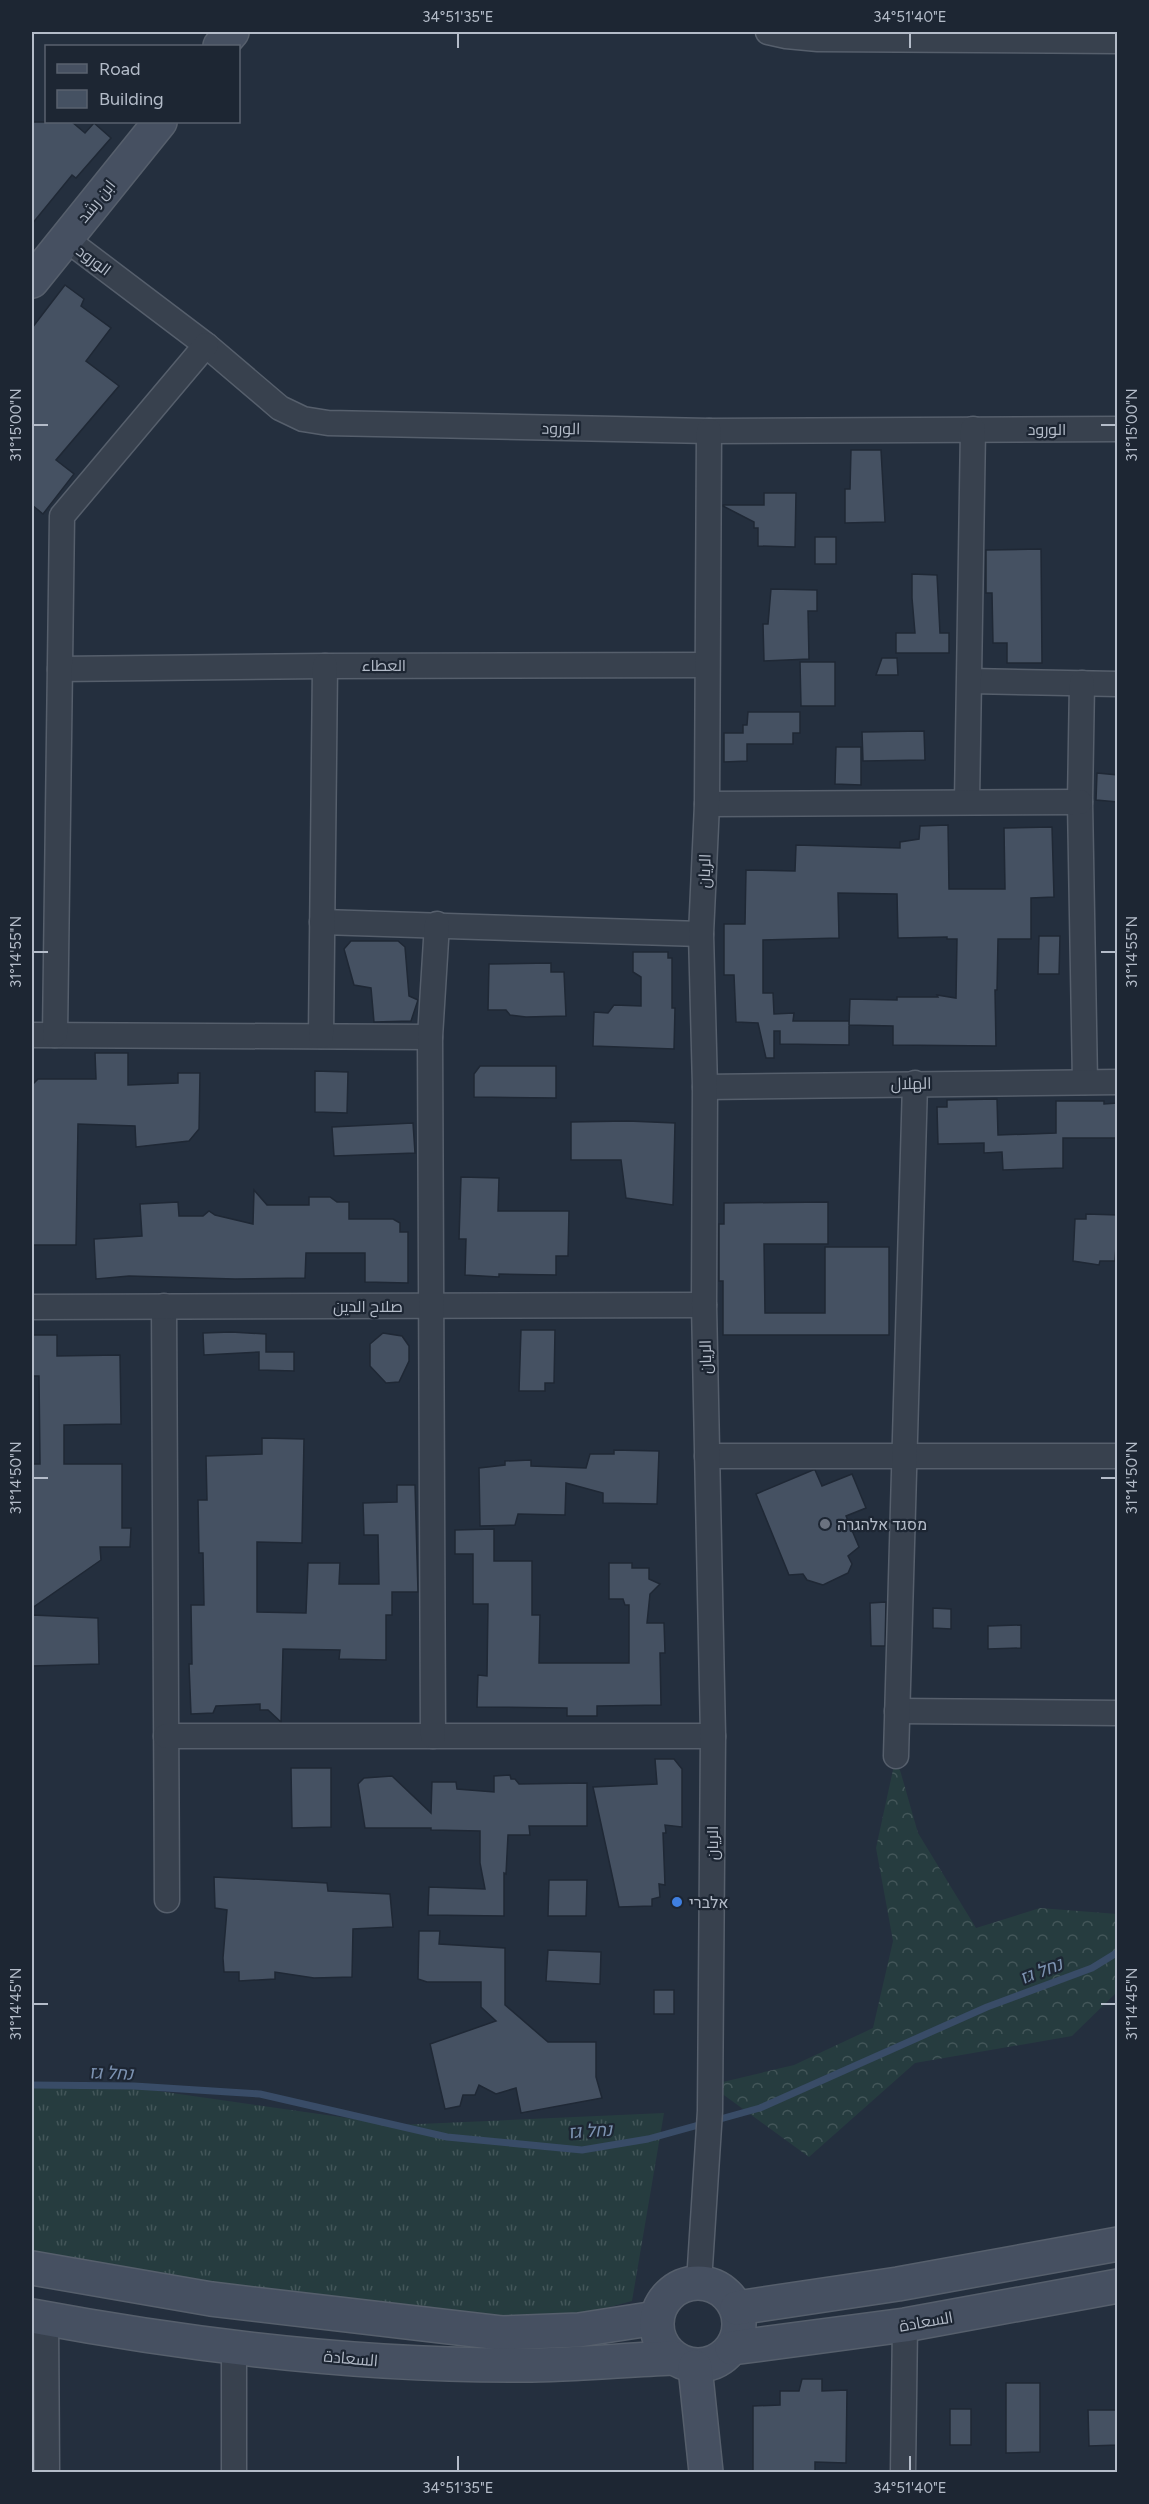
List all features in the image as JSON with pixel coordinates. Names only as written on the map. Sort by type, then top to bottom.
[{"type":"street","points":[[221,45],[232,32]]},
{"type":"street","points":[[768,32],[818,39],[1118,41]]},
{"type":"street","name":"ابن رشد","points":[[32,281],[159,123]]},
{"type":"street","name":"الورود","points":[[66,239],[206,345],[280,408],[303,419],[328,423],[709,431],[1118,429]]},
{"type":"street","points":[[206,345],[62,516],[60,669],[43,1035],[430,1037]]},
{"type":"street","points":[[967,802],[973,429]]},
{"type":"street","name":"الريان","points":[[699,2282],[710,2111],[713,1736],[704,1305],[705,1087],[702,934],[707,804],[709,431]]},
{"type":"street","name":"العطاء","points":[[60,669],[707,665]]},
{"type":"street","points":[[321,1036],[325,666]]},
{"type":"street","points":[[970,681],[1118,684]]},
{"type":"street","points":[[1082,683],[1080,802],[1085,1082]]},
{"type":"street","points":[[707,804],[1080,802]]},
{"type":"street","points":[[322,922],[702,934]]},
{"type":"street","points":[[433,1736],[430,1037],[436,924]]},
{"type":"street","name":"الهلال","points":[[705,1087],[1118,1082]]},
{"type":"street","points":[[896,1756],[915,1083]]},
{"type":"street","name":"صلاح الدين","points":[[32,1307],[704,1305]]},
{"type":"street","points":[[164,1306],[167,1900]]},
{"type":"street","points":[[707,1456],[1118,1456]]},
{"type":"street","points":[[897,1711],[1118,1713]]},
{"type":"street","points":[[166,1736],[713,1736]]},
{"type":"street","points":[[737,2308],[898,2284],[1118,2244]]},
{"type":"street","points":[[32,2268],[211,2299],[501,2333],[579,2330],[656,2318]]},
{"type":"street","points":[[699,2282],[717,2287],[729,2296],[737,2308],[740,2320],[738,2335],[732,2348],[722,2358],[684,2362],[663,2348],[658,2335],[656,2318],[663,2301],[679,2286],[699,2282]]},
{"type":"street","name":"السعادة","points":[[732,2348],[904,2325],[1118,2286]]},
{"type":"street","points":[[39,2317],[47,2472]]},
{"type":"street","name":"السعادة","points":[[39,2317],[234,2348],[377,2361],[524,2365],[684,2362]]},
{"type":"street","points":[[903,2472],[904,2325]]},
{"type":"street","points":[[234,2348],[234,2472]]},
{"type":"street","points":[[684,2362],[706,2472]]},
{"type":"green space","points":[[896,1756],[918,1833],[976,1928],[1040,1908],[1117,1914],[1117,1992],[1072,2036],[915,2063],[809,2157],[710,2085],[794,2065],[873,2028],[893,1941],[876,1848]]},
{"type":"green space","points":[[123,2086],[397,2125],[664,2113],[632,2301],[518,2332],[32,2254],[32,2087]]},
{"type":"building","points":[[32,122],[73,123],[85,133],[94,123],[111,138],[76,178],[72,175],[32,224]]},
{"type":"building","points":[[65,285],[84,299],[81,306],[111,328],[86,361],[119,386],[56,460],[74,474],[43,514],[32,505],[32,328]]},
{"type":"building","points":[[851,450],[881,450],[885,522],[845,523],[845,489],[850,489]]},
{"type":"building","points":[[764,493],[796,493],[795,547],[758,546],[758,528],[754,528],[754,522],[723,506],[764,505]]},
{"type":"building","points":[[815,537],[836,537],[836,564],[815,564]]},
{"type":"building","points":[[1041,549],[1042,663],[1007,663],[1007,643],[993,643],[992,593],[986,593],[986,550]]},
{"type":"building","points":[[912,574],[937,575],[940,633],[949,633],[949,653],[896,653],[896,633],[915,633]]},
{"type":"building","points":[[771,589],[817,590],[817,611],[808,611],[809,659],[764,661],[763,624],[768,624]]},
{"type":"building","points":[[882,658],[897,658],[898,675],[876,675]]},
{"type":"building","points":[[800,662],[835,662],[835,706],[801,706]]},
{"type":"building","points":[[748,712],[800,712],[800,733],[793,733],[793,744],[747,744],[747,761],[724,762],[724,733],[743,733],[743,725],[747,725]]},
{"type":"building","points":[[924,731],[925,760],[863,761],[862,732]]},
{"type":"building","points":[[836,747],[861,747],[861,785],[835,784]]},
{"type":"building","points":[[1097,773],[1118,775],[1118,802],[1096,800]]},
{"type":"building","points":[[948,825],[949,889],[1005,889],[1004,828],[1052,827],[1054,897],[1031,898],[1031,939],[998,939],[997,990],[995,990],[996,1046],[893,1045],[893,1026],[849,1025],[849,1045],[780,1044],[780,1031],[774,1031],[774,1058],[766,1058],[758,1023],[736,1022],[734,975],[724,975],[724,924],[745,924],[746,870],[795,871],[796,845],[900,848],[900,842],[919,839],[920,826]],"holes":[[[838,893],[897,894],[898,938],[947,937],[947,939],[957,939],[956,998],[937,995],[938,997],[897,997],[897,1000],[850,999],[849,1025],[849,1021],[793,1021],[794,1013],[774,1014],[773,993],[763,993],[763,940],[839,938]]]},
{"type":"building","points":[[1039,936],[1060,936],[1059,974],[1038,974]]},
{"type":"building","points":[[351,941],[398,941],[405,947],[409,996],[418,1000],[411,1021],[374,1022],[371,988],[354,985],[344,949]]},
{"type":"building","points":[[633,952],[668,952],[668,958],[672,958],[672,1008],[675,1008],[674,1049],[593,1046],[594,1012],[608,1013],[614,1005],[641,1006],[641,977],[633,972]]},
{"type":"building","points":[[551,963],[551,972],[564,972],[566,1016],[526,1017],[510,1015],[506,1010],[488,1010],[489,964]]},
{"type":"building","points":[[95,1053],[128,1053],[128,1085],[178,1083],[178,1073],[200,1073],[199,1129],[189,1141],[136,1147],[135,1126],[78,1124],[76,1245],[32,1245],[32,1085],[38,1079],[96,1079]]},
{"type":"building","points":[[480,1066],[556,1066],[556,1098],[474,1097],[474,1074]]},
{"type":"building","points":[[315,1071],[348,1072],[347,1113],[315,1112]]},
{"type":"building","points":[[997,1099],[998,1135],[1056,1133],[1056,1101],[1104,1101],[1104,1104],[1118,1103],[1118,1138],[1063,1138],[1063,1168],[1003,1170],[1002,1152],[984,1153],[984,1143],[938,1144],[937,1107],[947,1107],[947,1100]]},
{"type":"building","points":[[571,1122],[675,1123],[673,1205],[626,1198],[621,1160],[571,1160]]},
{"type":"building","points":[[413,1123],[415,1153],[334,1156],[332,1127]]},
{"type":"building","points":[[461,1177],[499,1178],[498,1211],[569,1211],[568,1256],[556,1256],[556,1275],[499,1274],[499,1277],[465,1275],[466,1239],[459,1239]]},
{"type":"building","points":[[254,1190],[267,1205],[309,1205],[309,1197],[330,1197],[337,1202],[349,1202],[349,1219],[393,1219],[400,1223],[400,1232],[408,1232],[408,1283],[365,1282],[365,1253],[306,1253],[305,1278],[129,1276],[96,1279],[94,1239],[142,1236],[140,1204],[178,1202],[179,1216],[203,1216],[209,1211],[215,1215],[253,1224]]},
{"type":"building","points":[[828,1202],[828,1244],[764,1244],[765,1313],[825,1313],[825,1247],[889,1247],[889,1335],[723,1335],[723,1281],[719,1281],[719,1224],[724,1224],[724,1203]]},
{"type":"building","points":[[1086,1214],[1118,1215],[1115,1261],[1100,1261],[1099,1265],[1073,1261],[1075,1219],[1086,1219]]},
{"type":"building","points":[[521,1330],[555,1330],[554,1383],[545,1383],[545,1391],[519,1391]]},
{"type":"building","points":[[203,1333],[266,1334],[266,1352],[294,1352],[294,1371],[259,1370],[259,1352],[204,1355]]},
{"type":"building","points":[[383,1333],[402,1336],[409,1346],[409,1361],[399,1382],[386,1383],[370,1366],[370,1344]]},
{"type":"building","points":[[32,1335],[57,1335],[57,1356],[120,1355],[121,1424],[64,1425],[64,1464],[122,1464],[122,1528],[131,1528],[130,1547],[100,1547],[101,1560],[32,1608],[32,1464],[40,1464],[39,1376],[32,1376]]},
{"type":"building","points":[[262,1438],[304,1439],[302,1543],[257,1542],[257,1612],[306,1613],[308,1563],[340,1563],[339,1584],[379,1584],[378,1535],[364,1535],[363,1503],[397,1502],[397,1485],[415,1485],[418,1592],[392,1592],[392,1615],[386,1615],[386,1660],[339,1659],[340,1650],[283,1649],[281,1722],[268,1710],[260,1710],[260,1704],[216,1706],[213,1713],[191,1714],[189,1664],[192,1664],[191,1605],[204,1605],[203,1553],[199,1553],[198,1500],[207,1500],[206,1456],[262,1454]]},
{"type":"building","points":[[614,1450],[659,1451],[657,1504],[603,1503],[603,1493],[566,1483],[565,1515],[518,1514],[515,1525],[480,1526],[479,1468],[505,1465],[505,1461],[531,1460],[531,1466],[586,1468],[590,1454],[614,1454]]},
{"type":"building","points":[[813,1470],[822,1486],[852,1474],[866,1508],[846,1516],[859,1547],[848,1556],[852,1564],[848,1573],[823,1585],[807,1580],[803,1574],[789,1575],[756,1494]]},
{"type":"building","points":[[494,1529],[494,1561],[532,1561],[532,1615],[540,1615],[539,1663],[629,1663],[629,1605],[625,1605],[623,1599],[609,1599],[609,1563],[632,1563],[632,1568],[649,1568],[649,1579],[660,1584],[650,1594],[647,1623],[664,1623],[665,1653],[660,1653],[661,1705],[597,1706],[597,1716],[567,1716],[567,1708],[477,1707],[478,1675],[487,1676],[488,1604],[473,1604],[473,1554],[455,1554],[455,1530]]},
{"type":"building","points":[[886,1602],[885,1646],[871,1646],[870,1603]]},
{"type":"building","points":[[933,1608],[951,1609],[951,1629],[933,1628]]},
{"type":"building","points":[[32,1615],[98,1618],[99,1664],[32,1666]]},
{"type":"building","points":[[1021,1625],[1021,1648],[988,1649],[988,1626]]},
{"type":"building","points":[[655,1759],[674,1759],[682,1769],[682,1827],[665,1825],[666,1833],[663,1833],[665,1885],[659,1884],[660,1897],[652,1899],[652,1906],[619,1907],[593,1787],[657,1784]]},
{"type":"building","points":[[291,1768],[331,1768],[331,1827],[292,1828]]},
{"type":"building","points":[[510,1775],[511,1779],[515,1779],[519,1784],[587,1783],[587,1826],[529,1826],[530,1835],[508,1835],[506,1874],[504,1873],[504,1916],[428,1915],[429,1887],[485,1889],[480,1863],[480,1831],[365,1828],[358,1784],[364,1778],[392,1776],[431,1813],[432,1782],[456,1782],[457,1789],[494,1792],[494,1776]]},
{"type":"building","points":[[214,1877],[327,1883],[328,1891],[390,1894],[393,1927],[353,1929],[352,1977],[314,1978],[275,1972],[275,1979],[239,1981],[239,1972],[224,1972],[227,1910],[215,1908]]},
{"type":"building","points":[[549,1880],[587,1880],[586,1916],[548,1916]]},
{"type":"building","points":[[419,1931],[440,1931],[439,1944],[505,1948],[505,2005],[548,2042],[596,2042],[596,2077],[602,2098],[521,2113],[516,2088],[496,2094],[479,2085],[475,2095],[463,2095],[460,2106],[445,2109],[430,2044],[496,2021],[481,2007],[481,1982],[427,1982],[418,1979]]},
{"type":"building","points":[[548,1950],[601,1952],[600,1984],[546,1981]]},
{"type":"building","points":[[654,1990],[674,1990],[674,2014],[654,2014]]},
{"type":"building","points":[[802,2379],[822,2379],[822,2391],[847,2390],[846,2463],[815,2462],[815,2472],[753,2472],[753,2406],[780,2405],[780,2391],[799,2391]]},
{"type":"building","points":[[1006,2383],[1040,2383],[1040,2452],[1006,2453]]},
{"type":"building","points":[[950,2409],[971,2409],[971,2445],[950,2445]]},
{"type":"building","points":[[1088,2410],[1118,2410],[1118,2445],[1089,2446]]},
{"type":"waterway","name":"נחל גז","points":[[32,2085],[134,2086],[260,2094],[447,2137],[582,2150],[648,2139],[760,2108],[987,2007],[1092,1968],[1118,1952]]},
{"type":"place","name":"מסגד אלהגרה","points":[[825,1524]]},
{"type":"place","name":"אלברי","points":[[677,1902]]}]
